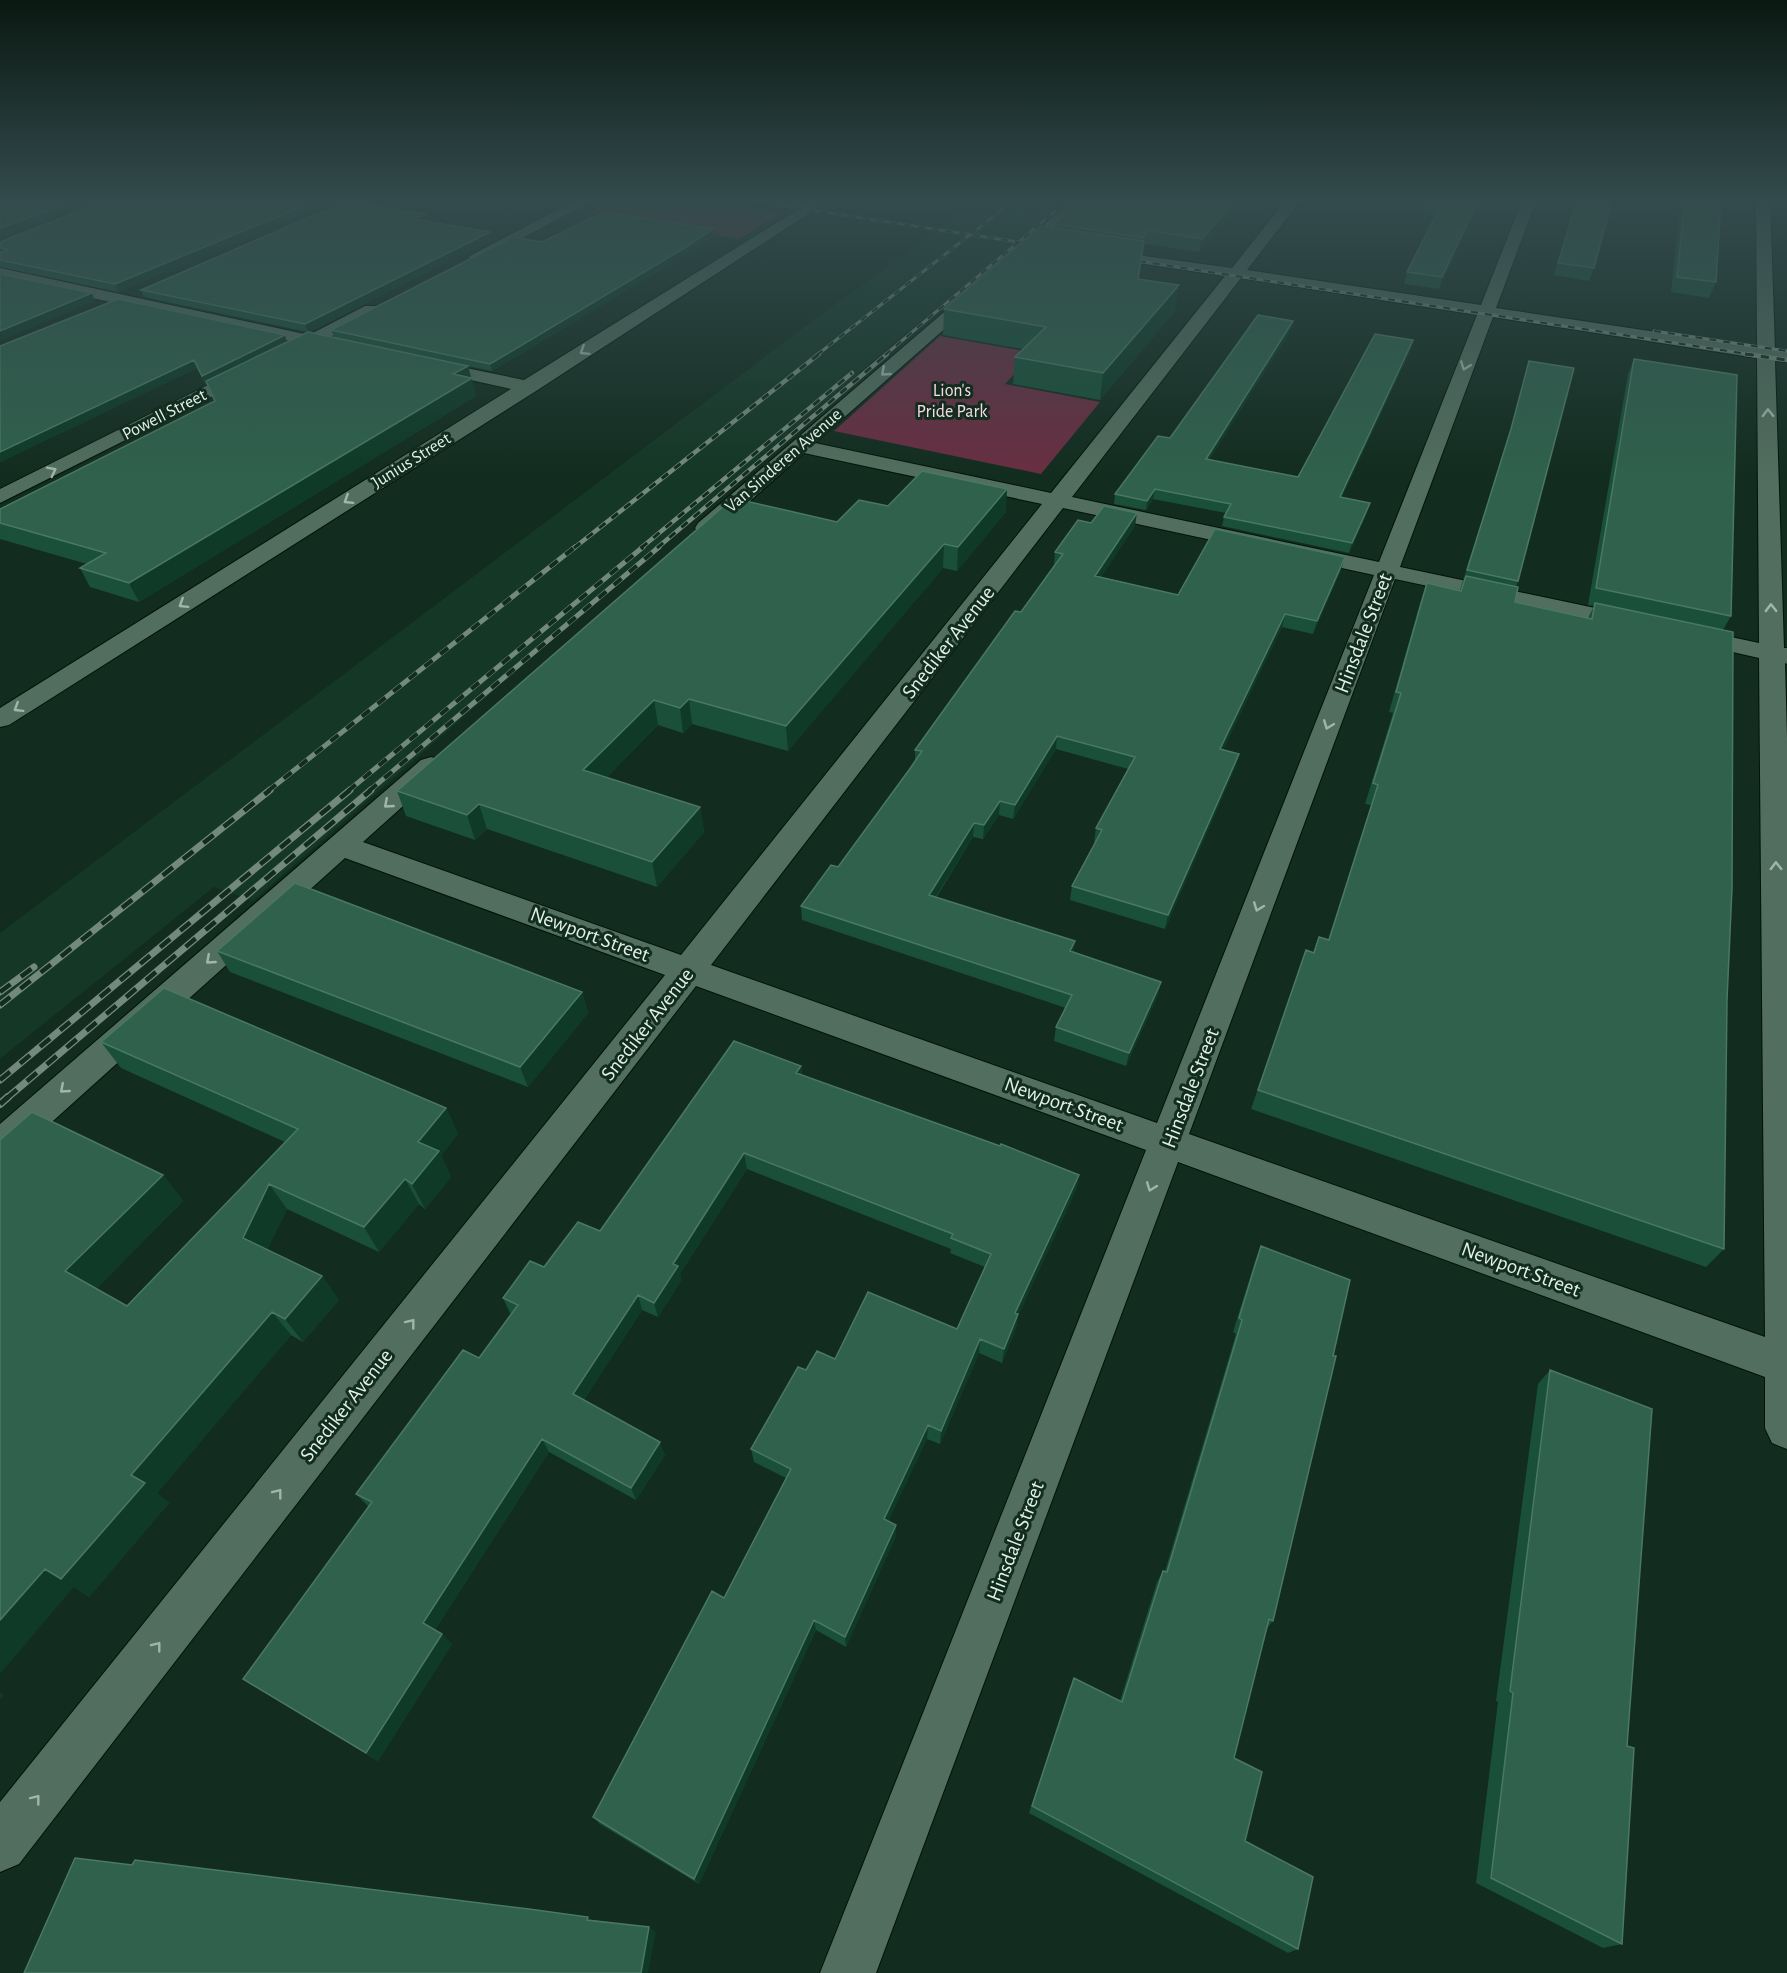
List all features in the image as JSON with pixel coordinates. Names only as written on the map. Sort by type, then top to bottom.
[{"type":"street","points":[[92,293],[339,346]]},
{"type":"street","points":[[92,310],[134,293]]},
{"type":"street","name":"Junius Street","points":[[0,719],[676,293]]},
{"type":"street","name":"Van Sinderen Avenue","points":[[682,549],[975,293]]},
{"type":"street","name":"Snediker Avenue","points":[[0,1845],[1220,293]]},
{"type":"street","points":[[1365,293],[1777,356]]},
{"type":"street","name":"Hinsdale Street","points":[[848,1973],[1493,293]]},
{"type":"street","points":[[1771,293],[1777,356],[1787,1428]]},
{"type":"street","name":"Powell Street","points":[[0,497],[385,303]]},
{"type":"street","points":[[407,361],[529,387]]},
{"type":"street","points":[[800,446],[1780,655]]},
{"type":"street","points":[[0,1146],[448,752]]},
{"type":"street","name":"Newport Street","points":[[340,845],[1786,1365]]},
{"type":"shaded area","points":[[851,293],[955,293],[764,454],[253,901],[214,887],[0,1059],[0,933]]},
{"type":"green space","name":"Lion's Pride Park","points":[[940,336],[1034,353],[1005,384],[1100,402],[1041,474],[834,431]]},
{"type":"building","points":[[0,293],[92,293],[0,331]]},
{"type":"building","points":[[156,293],[367,293],[305,324]]},
{"type":"building","points":[[403,293],[609,293],[490,364],[331,330]]},
{"type":"building","points":[[963,293],[1172,293],[1103,373],[1015,357],[1046,327],[944,309]]},
{"type":"building","points":[[118,299],[285,335],[202,376],[194,360],[0,452],[0,346]]},
{"type":"building","points":[[1258,315],[1293,321],[1206,459],[1298,477],[1375,334],[1413,340],[1340,497],[1370,503],[1352,543],[1224,517],[1231,504],[1155,489],[1147,501],[1115,494],[1158,436],[1170,438]]},
{"type":"building","points":[[308,332],[468,366],[453,374],[472,378],[129,583],[80,568],[106,553],[0,523],[0,509],[215,401],[206,381]]},
{"type":"building","points":[[1634,359],[1737,375],[1731,616],[1596,588]]},
{"type":"building","points":[[1529,361],[1574,368],[1518,581],[1467,570],[1511,429]]},
{"type":"building","points":[[922,471],[1007,489],[958,547],[944,544],[786,726],[689,699],[680,708],[654,700],[583,770],[700,807],[652,862],[479,804],[467,815],[397,791],[733,498],[837,522],[859,500],[888,506]]},
{"type":"building","points":[[1104,506],[1137,513],[1095,576],[1178,595],[1215,529],[1345,557],[1317,621],[1285,614],[1220,749],[1239,754],[1168,915],[1072,886],[1102,830],[1096,828],[1135,757],[1057,736],[1015,805],[1000,801],[984,825],[974,823],[929,895],[1075,941],[1070,951],[1161,982],[1129,1053],[1056,1027],[1072,995],[801,906],[831,865],[838,867],[909,770],[922,751],[915,750],[1015,611],[1021,612],[1063,554],[1055,552],[1078,520],[1091,523]]},
{"type":"building","points":[[1466,576],[1518,587],[1515,602],[1592,619],[1595,603],[1733,632],[1732,888],[1727,1000],[1724,1249],[1258,1090],[1306,950],[1314,953],[1319,937],[1329,940],[1378,785],[1373,783],[1401,693],[1396,692],[1427,583],[1461,591]]},
{"type":"building","points":[[295,883],[582,992],[520,1067],[217,951]]},
{"type":"building","points":[[164,988],[446,1108],[418,1142],[439,1151],[412,1184],[405,1179],[364,1227],[269,1184],[243,1238],[322,1276],[285,1319],[272,1312],[131,1475],[145,1483],[61,1579],[45,1569],[0,1620],[0,1140],[32,1112],[163,1175],[65,1271],[127,1306],[298,1129],[101,1042]]},
{"type":"building","points":[[734,1041],[801,1066],[796,1073],[1000,1146],[1001,1144],[1079,1175],[1015,1313],[1018,1314],[1004,1349],[980,1339],[941,1431],[928,1425],[884,1519],[896,1525],[845,1637],[814,1620],[694,1879],[593,1817],[712,1591],[724,1598],[791,1469],[751,1449],[798,1367],[806,1370],[817,1351],[835,1359],[868,1292],[957,1329],[991,1254],[951,1238],[953,1234],[744,1153],[673,1264],[678,1266],[654,1303],[638,1295],[573,1394],[660,1442],[631,1488],[542,1439],[423,1623],[442,1634],[366,1753],[243,1679],[372,1502],[356,1494],[463,1350],[479,1358],[518,1305],[503,1298],[530,1261],[544,1267],[578,1222],[600,1231]]},
{"type":"building","points":[[1261,1246],[1350,1280],[1333,1356],[1336,1356],[1273,1621],[1269,1619],[1234,1758],[1262,1772],[1245,1841],[1313,1877],[1298,1949],[1032,1806],[1074,1678],[1122,1702],[1163,1571],[1167,1572],[1242,1320],[1239,1318]]},
{"type":"building","points":[[1550,1370],[1652,1409],[1627,1746],[1634,1748],[1622,1944],[1491,1878],[1513,1693],[1510,1691]]},
{"type":"building","points":[[75,1858],[132,1865],[135,1860],[529,1909],[588,1917],[587,1920],[649,1927],[641,1973],[24,1973]]},
{"type":"railway","points":[[817,355],[896,293]]},
{"type":"railway","points":[[885,355],[958,293]]},
{"type":"railway","points":[[1348,293],[1754,355]]},
{"type":"railway","points":[[1654,331],[1787,351]]},
{"type":"railway","points":[[574,548],[819,354]]},
{"type":"railway","points":[[657,548],[887,354]]},
{"type":"railway","points":[[1745,354],[1787,360]]},
{"type":"railway","points":[[641,548],[852,373]]},
{"type":"railway","points":[[268,791],[575,547]]},
{"type":"railway","points":[[348,791],[643,547]]},
{"type":"railway","points":[[369,791],[659,547]]},
{"type":"railway","points":[[0,1005],[270,790]]},
{"type":"railway","points":[[0,1080],[350,790]]},
{"type":"railway","points":[[7,1098],[371,790]]},
{"type":"railway","points":[[0,992],[34,967]]},
{"type":"railway","points":[[0,1104],[8,1097]]}]
